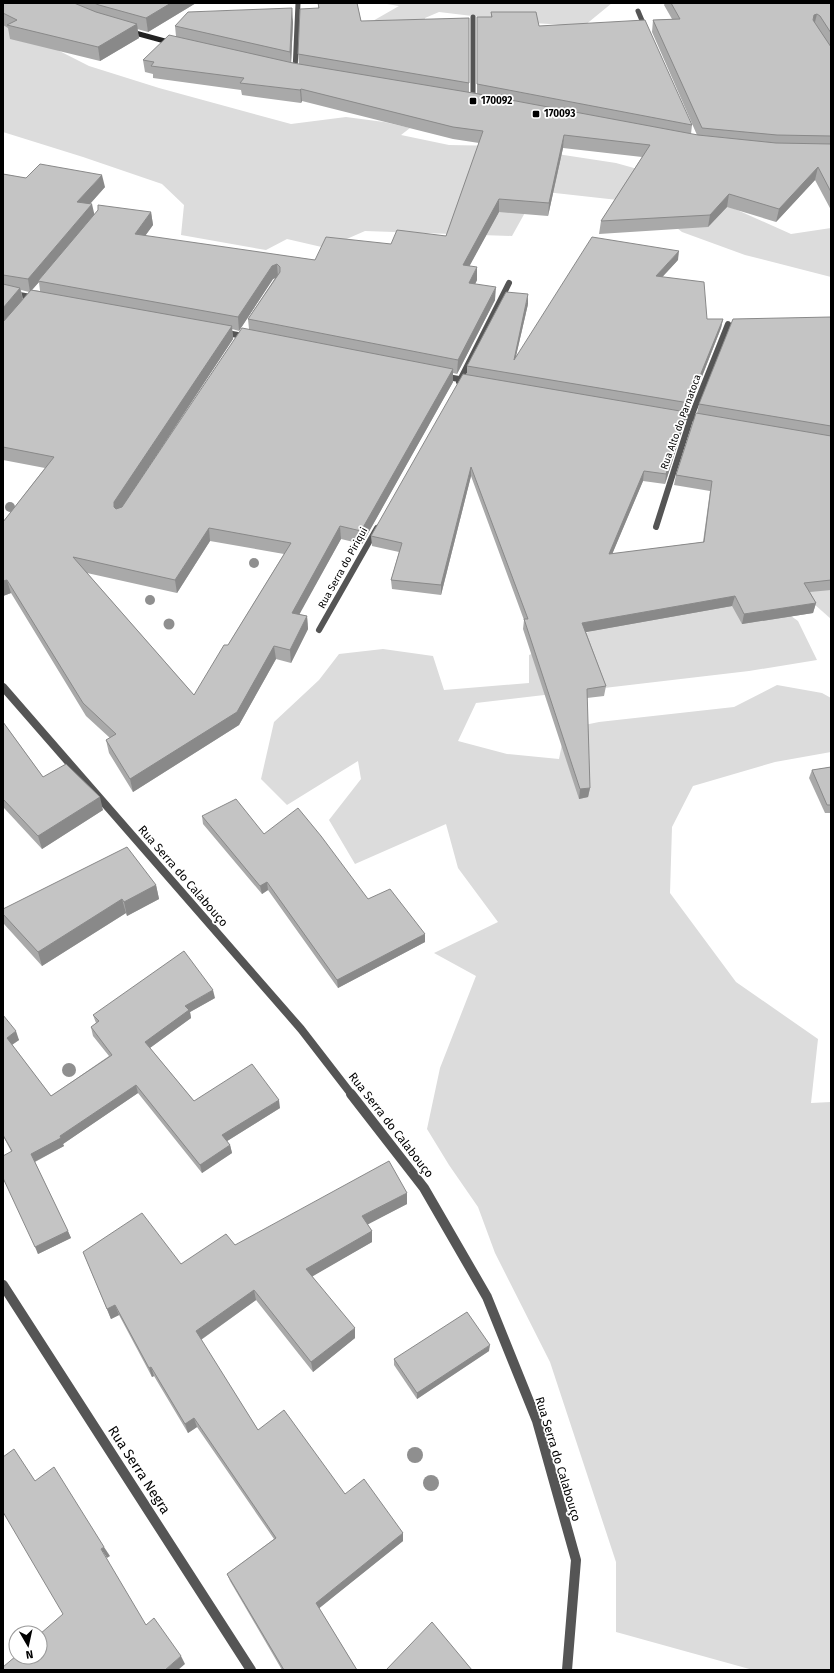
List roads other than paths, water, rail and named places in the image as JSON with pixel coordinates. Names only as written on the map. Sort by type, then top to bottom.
[{"type":"main road","points":[[122,29],[179,45]]},
{"type":"main road","points":[[288,69],[303,72]]},
{"type":"main road","points":[[466,100],[481,103]]},
{"type":"street","points":[[295,71],[298,3]]},
{"type":"street","points":[[638,11],[648,32]]},
{"type":"street","points":[[473,16],[473,101]]},
{"type":"street","points":[[456,386],[509,283]]},
{"type":"street","points":[[3,292],[33,295],[46,300]]},
{"type":"street","points":[[26,303],[33,295]]},
{"type":"street","name":"Rua Alto do Parnatoca","points":[[656,527],[691,417],[728,324]]},
{"type":"street","points":[[238,342],[246,330]]},
{"type":"street","points":[[219,332],[258,339]]},
{"type":"street","points":[[437,374],[476,382]]},
{"type":"street","points":[[668,414],[713,421]]},
{"type":"street","name":"Rua Serra do Piriqui","points":[[319,630],[382,519]]},
{"type":"street","name":"Rua Serra do Calabouço","points":[[3,687],[301,1029],[424,1188],[487,1297],[536,1421],[576,1560],[567,1670]]},
{"type":"street","name":"Rua Serra Negra","points":[[3,1285],[251,1670]]},
{"type":"place","name":"170092","points":[[473,101]]},
{"type":"place","name":"170093","points":[[536,114]]}]
